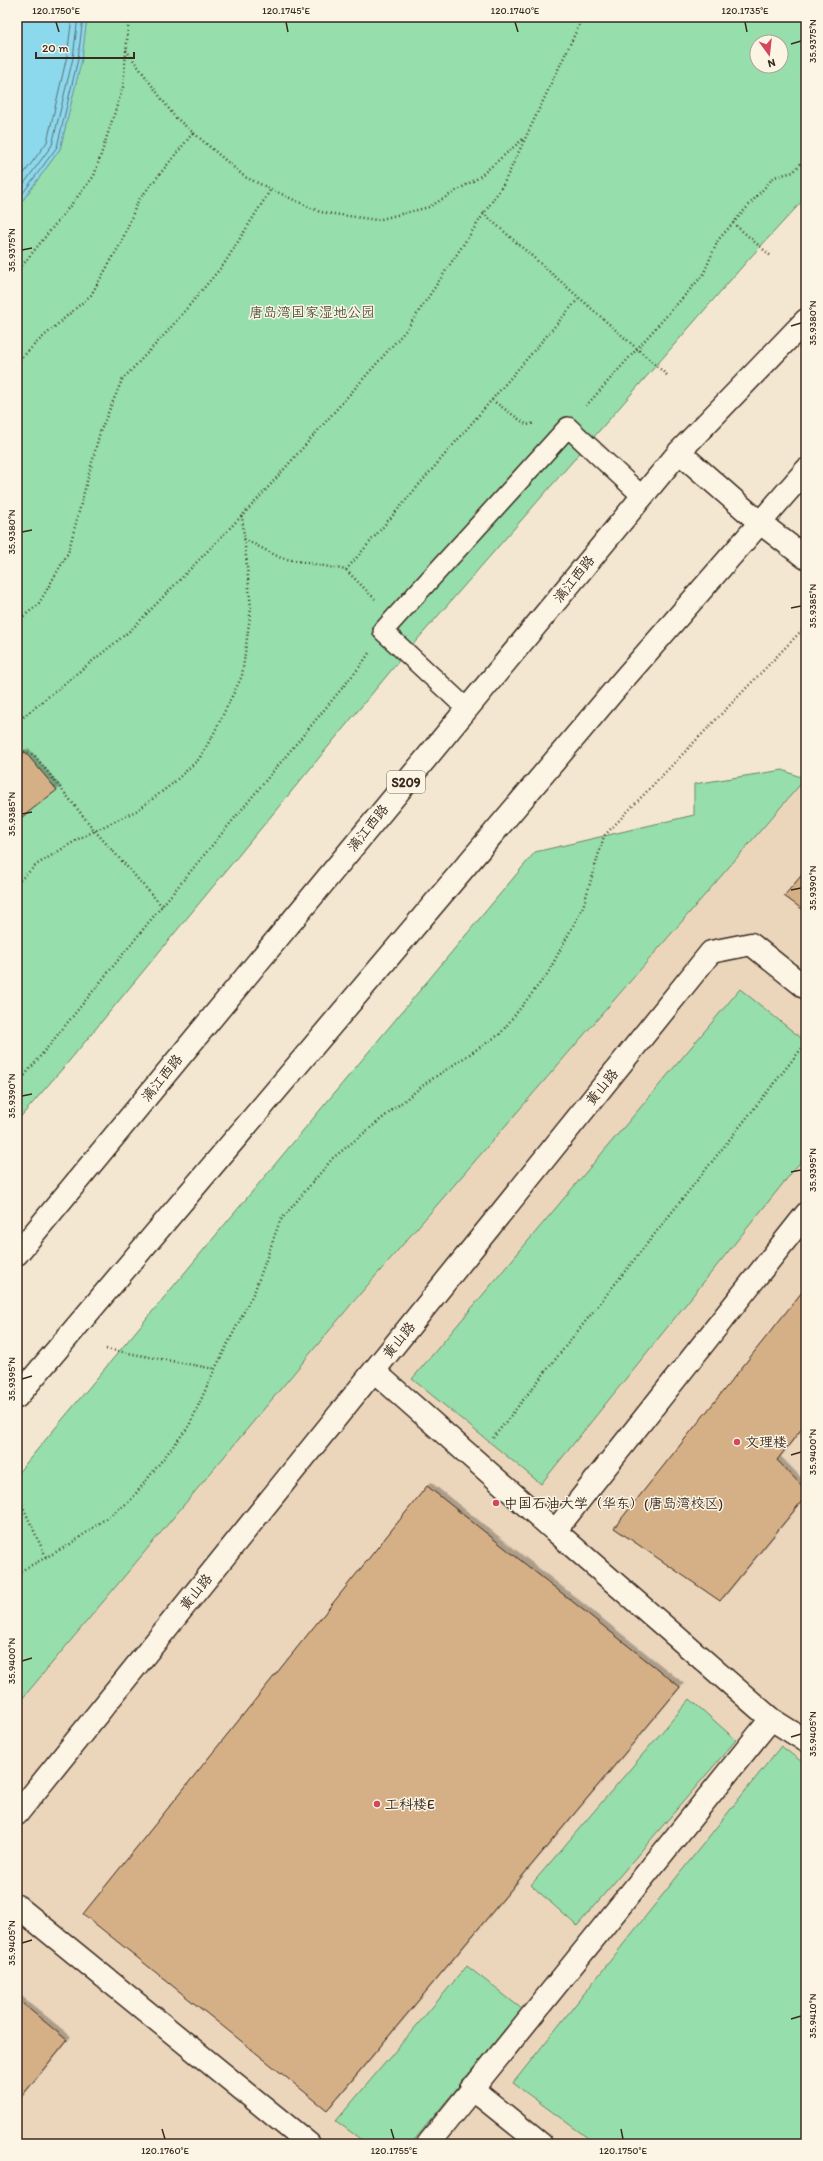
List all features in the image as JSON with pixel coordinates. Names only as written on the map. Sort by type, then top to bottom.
[{"type":"street","name":"漓江西路","points":[[17,1254],[679,452],[806,320]]},
{"type":"street","points":[[679,452],[759,522],[806,558]]},
{"type":"street","points":[[17,1397],[623,680],[759,522],[806,470]]},
{"type":"street","name":"黄山路","points":[[17,1814],[712,952],[751,944],[806,988]]},
{"type":"street","points":[[555,1531],[806,1214]]},
{"type":"street","points":[[374,1371],[771,1719],[806,1741]]},
{"type":"street","points":[[428,2144],[471,2088],[771,1719]]},
{"type":"street","points":[[17,1906],[309,2144]]},
{"type":"street","points":[[471,2088],[541,2144]]},
{"type":"lane","points":[[467,709],[388,624],[568,427],[642,496]]},
{"type":"path","points":[[17,272],[94,176],[123,87],[129,17]]},
{"type":"path","points":[[17,722],[132,629],[242,516],[407,329],[503,184],[583,17]]},
{"type":"path","points":[[126,50],[175,117],[245,177],[320,212],[377,220],[429,207],[478,178],[526,137]]},
{"type":"path","points":[[17,363],[35,344],[91,295],[121,243],[138,201],[193,133]]},
{"type":"path","points":[[492,400],[527,424],[550,418],[568,427],[704,275],[718,240],[733,223],[774,177],[793,172],[806,158]]},
{"type":"path","points":[[17,620],[38,605],[68,553],[100,432],[122,380],[167,332],[224,264],[271,190]]},
{"type":"path","points":[[483,213],[668,376]]},
{"type":"path","points":[[733,223],[772,257]]},
{"type":"path","points":[[346,570],[580,298]]},
{"type":"path","points":[[17,884],[36,865],[94,831],[138,810],[172,784],[199,759],[213,735],[242,676],[251,608],[242,516]]},
{"type":"path","points":[[17,1085],[162,906],[362,664],[388,624],[346,570],[281,558],[244,539]]},
{"type":"path","points":[[17,1573],[69,1545],[130,1501],[189,1426],[215,1369],[255,1290],[280,1222],[333,1158],[426,1082],[500,1034],[548,972],[583,907],[604,836],[806,626]]},
{"type":"path","points":[[17,747],[35,756],[94,831],[162,906]]},
{"type":"path","points":[[476,1461],[806,1043]]},
{"type":"path","points":[[106,1349],[215,1369]]},
{"type":"path","points":[[17,1494],[46,1557]]},
{"type":"shaded area","name":"中国石油大学（华东）(唐岛湾校区)","points":[[806,778],[806,2144],[17,2144],[17,1705],[354,1301]]},
{"type":"green space","name":"唐岛湾国家湿地公园","points":[[87,17],[806,17],[806,197],[748,260],[403,656],[70,1060],[17,1121],[17,208],[60,149],[80,65]]},
{"type":"green space","points":[[783,770],[805,779],[354,1301],[17,1705],[17,1474],[535,852],[694,815],[694,784]]},
{"type":"green space","points":[[740,989],[806,1042],[806,1155],[541,1484],[412,1379]]},
{"type":"green space","points":[[690,1699],[736,1740],[577,1926],[531,1885]]},
{"type":"green space","points":[[781,1746],[806,1765],[806,2144],[596,2144],[513,2083]]},
{"type":"green space","points":[[467,1966],[522,2009],[411,2144],[367,2144],[336,2121]]},
{"type":"water","points":[[17,17],[87,17],[82,59],[60,149],[17,208]]},
{"type":"building","points":[[25,752],[57,790],[17,821],[17,758]]},
{"type":"building","points":[[806,870],[806,912],[784,896]]},
{"type":"building","name":"文理楼","points":[[806,1287],[806,1423],[777,1460],[806,1490],[806,1496],[720,1601],[614,1528]]},
{"type":"building","name":"工科楼E","points":[[427,1486],[680,1687],[327,2110],[83,1914]]},
{"type":"building","points":[[17,1999],[67,2040],[17,2102]]},
{"type":"place","name":"文理楼","points":[[737,1442]]},
{"type":"place","name":"中国石油大学（华东）(唐岛湾校区)","points":[[496,1503]]},
{"type":"place","name":"工科楼E","points":[[377,1804]]}]
